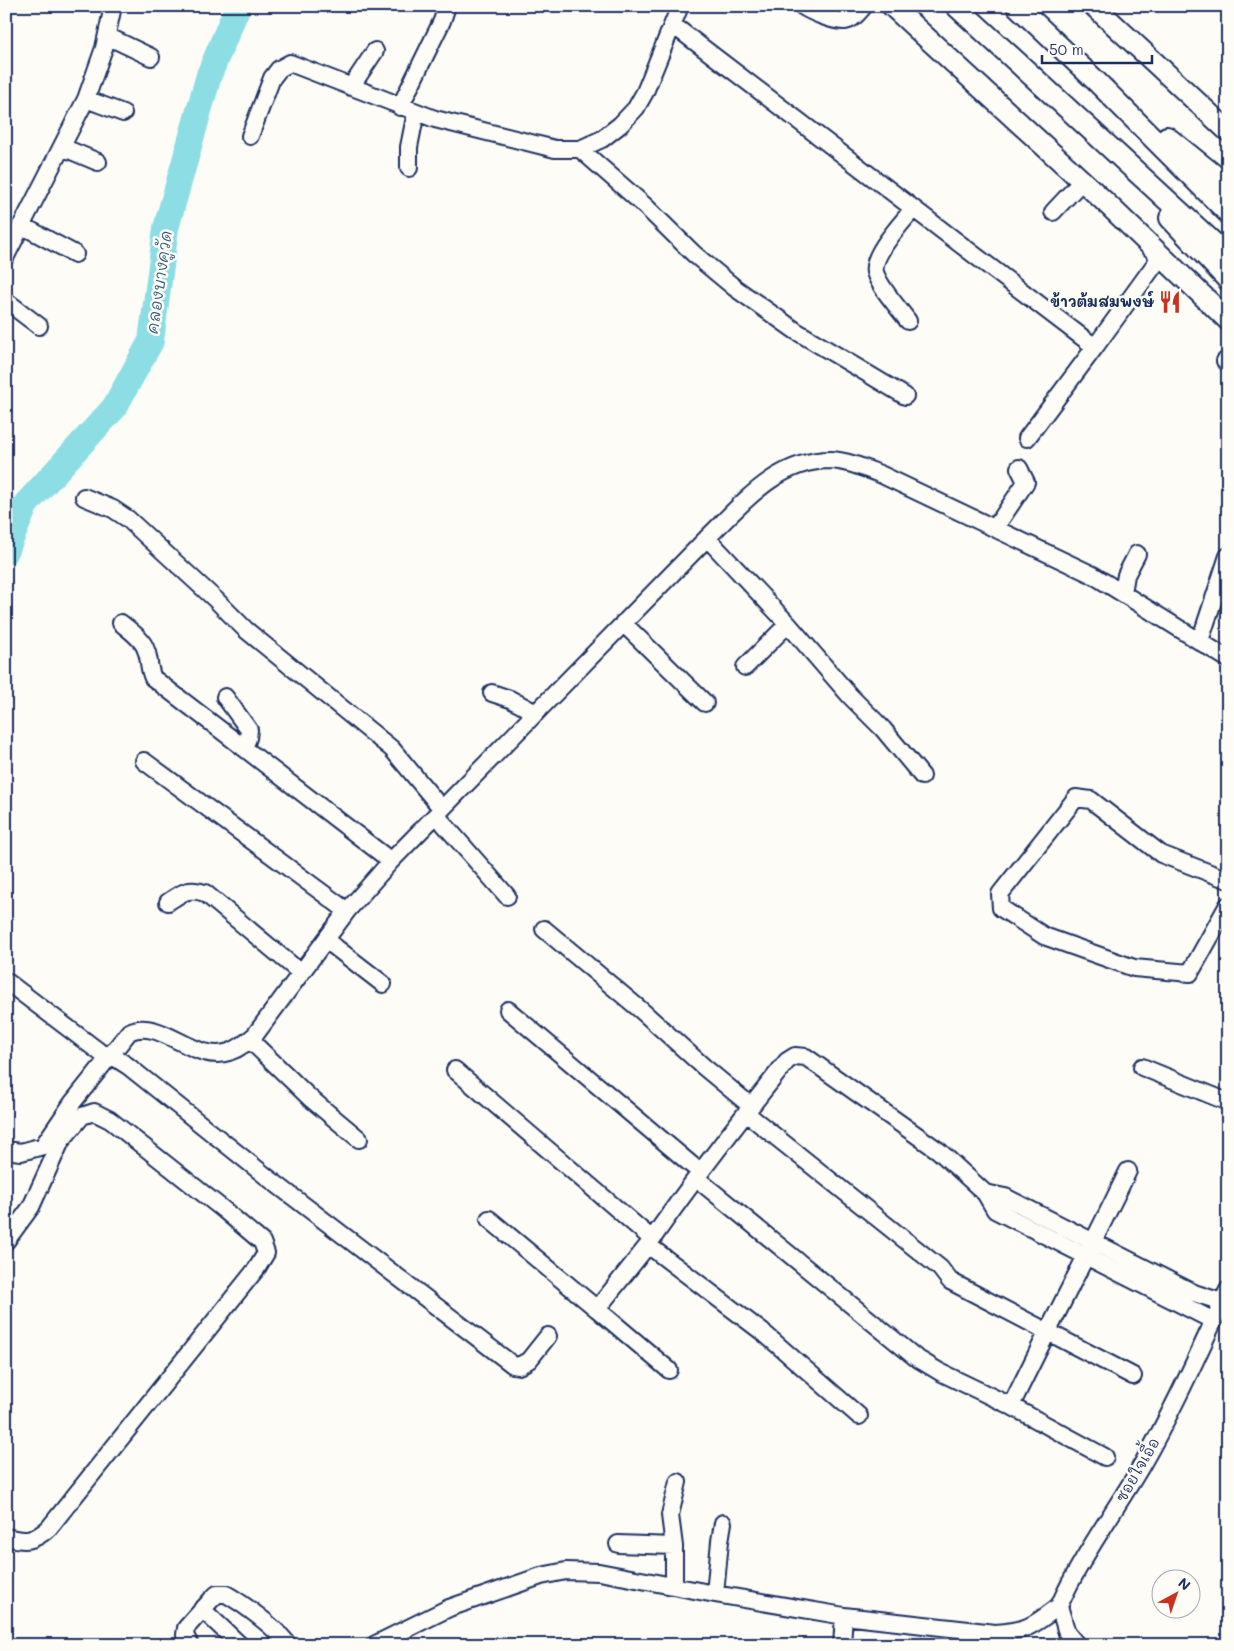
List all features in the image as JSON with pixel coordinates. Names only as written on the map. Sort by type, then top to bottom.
[{"type":"main road","points":[[892,6],[1082,181],[1228,320]]},
{"type":"main road","points":[[1017,6],[1095,80],[1228,213]]},
{"type":"main road","points":[[1094,6],[1228,131]]},
{"type":"main road","points":[[957,9],[1228,256]]},
{"type":"main road","points":[[1095,80],[1228,186]]},
{"type":"main road","points":[[1068,109],[1228,280]]},
{"type":"street","points":[[6,256],[86,99],[104,48],[113,6]]},
{"type":"street","points":[[400,107],[442,21],[447,6]]},
{"type":"street","points":[[250,136],[272,78],[285,64],[296,64],[400,107],[435,119],[555,149],[580,149],[602,139],[620,125],[636,108],[645,92],[674,25],[680,6]]},
{"type":"street","points":[[802,6],[810,11],[844,21],[851,19],[864,6]]},
{"type":"street","points":[[674,25],[1096,348]]},
{"type":"street","points":[[107,36],[151,57]]},
{"type":"street","points":[[351,86],[376,51]]},
{"type":"street","points":[[86,99],[123,112]]},
{"type":"street","points":[[409,168],[409,147],[416,112]]},
{"type":"street","points":[[62,147],[98,162]]},
{"type":"street","points":[[580,149],[644,205],[694,254],[735,288],[796,331],[905,396]]},
{"type":"street","points":[[1054,212],[1082,181]]},
{"type":"street","points":[[908,321],[882,285],[875,271],[876,260],[881,251],[913,209]]},
{"type":"street","points":[[21,225],[75,254]]},
{"type":"street","points":[[1027,438],[1096,348],[1161,256]]},
{"type":"street","points":[[6,301],[39,326]]},
{"type":"street","points":[[6,1150],[21,1152],[43,1146],[73,1102],[110,1055],[129,1032],[137,1028],[147,1028],[198,1050],[214,1053],[228,1053],[250,1040],[347,911],[391,861],[708,538],[761,486],[785,470],[805,464],[832,460],[853,464],[880,474],[1093,575],[1228,659]]},
{"type":"street","points":[[995,528],[1026,482],[1019,468]]},
{"type":"street","points":[[84,497],[112,509],[128,519],[246,630],[392,749],[439,812],[507,896]]},
{"type":"street","points":[[708,538],[788,624],[850,696],[883,729],[922,776]]},
{"type":"street","points":[[1124,593],[1126,575],[1137,554]]},
{"type":"street","points":[[1200,642],[1228,556]]},
{"type":"street","points":[[121,623],[143,644],[147,651],[149,670],[153,678],[391,861]]},
{"type":"street","points":[[623,623],[705,704]]},
{"type":"street","points":[[745,667],[788,624]]},
{"type":"street","points":[[492,693],[510,698],[536,713]]},
{"type":"street","points":[[225,697],[249,730],[244,748]]},
{"type":"street","points":[[144,761],[347,911]]},
{"type":"street","points":[[1228,880],[1161,854],[1091,800],[1076,798],[1000,894],[1000,908],[1044,936],[1134,968],[1190,974],[1228,905]]},
{"type":"street","points":[[168,902],[188,891],[195,890],[205,893],[301,973]]},
{"type":"street","points":[[544,929],[642,1011],[748,1109],[940,1268],[950,1281],[1133,1376]]},
{"type":"street","points":[[326,940],[383,984]]},
{"type":"street","points":[[6,981],[101,1053],[110,1055],[128,1066],[267,1177],[513,1365],[519,1366],[528,1360],[548,1336]]},
{"type":"street","points":[[508,1010],[698,1175],[915,1357],[940,1372],[1011,1406],[1105,1457]]},
{"type":"street","points":[[250,1040],[310,1098],[359,1139]]},
{"type":"street","points":[[597,1309],[650,1242],[748,1109],[787,1061],[795,1056],[806,1057],[939,1151],[985,1193],[1005,1197],[1214,1321]]},
{"type":"street","points":[[1142,1066],[1228,1102]]},
{"type":"street","points":[[455,1070],[650,1242],[765,1334],[859,1416]]},
{"type":"street","points":[[6,1240],[31,1208],[61,1141],[82,1116],[94,1112],[110,1120],[224,1210],[262,1242],[266,1253],[257,1268],[50,1528],[38,1538],[23,1541],[6,1537]]},
{"type":"street","points":[[1011,1406],[1128,1171]]},
{"type":"street","points":[[489,1220],[668,1370]]},
{"type":"street","points":[[1090,1249],[1194,1293],[1225,1296]]},
{"type":"street","name":"ซอยใจเอื้อ","points":[[1059,1606],[1070,1582],[1145,1459],[1225,1296]]},
{"type":"street","points":[[674,1586],[674,1546],[670,1515],[678,1482]]},
{"type":"street","points":[[715,1594],[723,1523]]},
{"type":"street","points":[[618,1544],[674,1546]]},
{"type":"street","points":[[374,1645],[449,1608],[542,1576],[566,1571],[599,1572],[844,1616],[995,1633],[1015,1632],[1028,1628],[1059,1606],[1068,1641]]},
{"type":"street","points":[[190,1645],[185,1635],[186,1628],[217,1594],[226,1594],[273,1628],[283,1637],[288,1645]]},
{"type":"street","points":[[202,1609],[240,1645]]},
{"type":"street","points":[[842,1645],[844,1616]]},
{"type":"waterway","name":"คลองบางคูวัด","points":[[6,551],[26,504],[114,408],[151,341],[166,228],[209,75],[238,6]]},
{"type":"place","name":"ข้าวต้มสมพงษ์","points":[[1170,302]]}]
